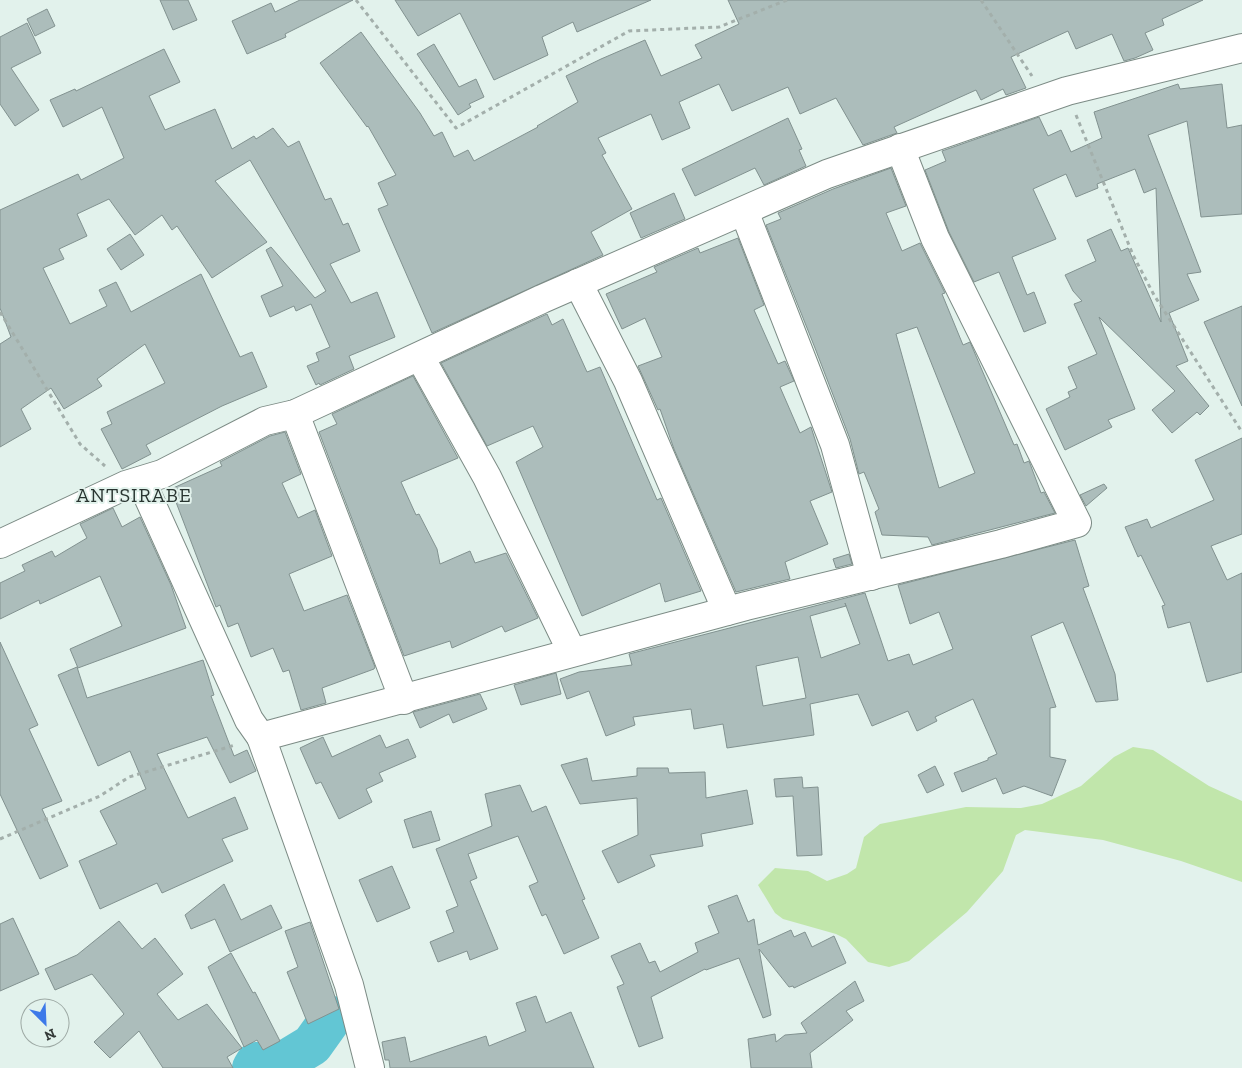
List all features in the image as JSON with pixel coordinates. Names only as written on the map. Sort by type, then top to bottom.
[{"type":"street","points":[[0,544],[133,483],[162,474],[265,421],[295,414],[578,283],[827,174],[1066,91],[1242,48]]},
{"type":"street","points":[[261,737],[404,700],[572,652],[727,611],[1077,523],[936,238],[900,148]]},
{"type":"street","points":[[744,210],[835,445],[871,576]]},
{"type":"street","points":[[578,283],[628,381],[727,611]]},
{"type":"street","points":[[420,357],[487,477],[572,652]]},
{"type":"street","points":[[295,414],[404,700]]},
{"type":"street","points":[[133,483],[248,720],[261,737],[352,992],[370,1068]]},
{"type":"path","points":[[356,0],[456,128],[629,31],[719,27],[787,0]]},
{"type":"path","points":[[981,0],[1031,76],[1066,91],[1137,263],[1154,295],[1242,432]]},
{"type":"path","points":[[0,312],[80,444],[133,483]]},
{"type":"path","points":[[0,839],[100,796],[129,778],[261,737]]},
{"type":"green space","points":[[1133,747],[1153,750],[1209,786],[1242,801],[1242,882],[1181,861],[1103,840],[1025,830],[1016,835],[1003,871],[967,912],[909,961],[889,967],[868,962],[846,939],[836,934],[783,919],[775,913],[758,885],[775,868],[808,871],[827,881],[847,874],[856,868],[864,837],[880,824],[966,807],[1021,808],[1042,804],[1081,786],[1114,757]]},
{"type":"building","points":[[160,0],[188,0],[197,20],[173,30]]},
{"type":"building","points":[[300,0],[353,0],[285,34],[286,37],[247,54],[232,21],[271,3],[275,12]]},
{"type":"building","points":[[395,0],[651,0],[577,32],[573,22],[542,37],[548,55],[494,80],[460,13],[418,36]]},
{"type":"building","points":[[728,0],[1203,0],[1162,19],[1164,25],[1145,33],[1153,50],[1135,58],[1124,61],[1112,34],[1076,49],[1068,31],[1011,57],[1026,88],[1006,95],[1003,89],[981,100],[976,90],[894,127],[897,133],[863,145],[836,98],[800,114],[788,87],[732,111],[719,84],[679,102],[690,128],[662,140],[651,114],[598,138],[606,153],[602,155],[632,209],[591,232],[603,255],[432,333],[378,209],[388,205],[378,183],[396,175],[368,126],[320,63],[361,32],[420,113],[434,136],[442,132],[454,157],[468,150],[474,161],[538,127],[578,102],[566,76],[601,59],[645,40],[661,76],[702,58],[695,45],[739,24]]},
{"type":"building","points":[[47,9],[55,26],[35,36],[27,19]]},
{"type":"building","points":[[27,23],[41,53],[11,68],[39,110],[15,126],[0,104],[0,37]]},
{"type":"building","points":[[434,44],[459,87],[476,79],[484,97],[469,104],[471,107],[458,115],[417,54]]},
{"type":"building","points":[[164,49],[180,82],[149,96],[165,130],[215,109],[232,149],[254,136],[256,139],[273,128],[288,147],[299,141],[325,200],[331,198],[343,225],[348,223],[360,251],[330,264],[351,303],[377,292],[395,337],[349,356],[354,369],[320,385],[319,383],[316,385],[307,366],[319,361],[316,353],[330,347],[311,304],[296,311],[294,306],[270,317],[261,296],[283,286],[266,250],[271,247],[315,298],[326,291],[250,160],[215,181],[267,242],[212,278],[177,226],[172,230],[162,215],[135,235],[109,199],[77,214],[87,236],[59,249],[64,259],[43,268],[70,324],[107,306],[99,290],[116,282],[131,312],[201,274],[240,357],[252,352],[267,387],[222,406],[146,445],[151,454],[122,469],[101,429],[112,424],[107,412],[165,383],[145,344],[97,379],[102,386],[64,409],[51,388],[21,409],[31,429],[0,447],[0,344],[11,337],[0,308],[0,210],[78,174],[81,180],[124,158],[102,107],[63,127],[50,100],[75,89],[76,91]]},
{"type":"building","points":[[1178,84],[1180,89],[1222,84],[1227,128],[1242,125],[1242,214],[1201,217],[1187,121],[1148,135],[1201,272],[1187,274],[1199,300],[1169,313],[1188,361],[1176,366],[1209,406],[1200,415],[1197,412],[1172,433],[1152,410],[1175,391],[1099,317],[1135,409],[1108,420],[1112,427],[1065,450],[1046,409],[1070,397],[1068,392],[1077,388],[1068,367],[1097,354],[1074,304],[1082,301],[1073,291],[1065,275],[1096,261],[1087,240],[1111,229],[1121,251],[1128,248],[1161,322],[1156,188],[1144,193],[1135,169],[1097,184],[1098,188],[1076,197],[1066,174],[1033,189],[1056,239],[1012,257],[1027,295],[1034,292],[1046,323],[1024,332],[999,272],[974,282],[949,232],[925,170],[946,161],[942,151],[1039,117],[1048,136],[1061,130],[1071,152],[1102,138],[1094,112]]},
{"type":"building","points":[[788,118],[802,149],[799,150],[806,166],[764,185],[755,168],[695,196],[682,169]]},
{"type":"building","points":[[891,168],[906,206],[886,213],[902,251],[920,243],[945,293],[942,294],[963,345],[970,342],[1014,445],[1017,444],[1024,463],[1029,461],[1041,493],[1044,492],[1055,513],[932,545],[928,537],[882,535],[875,512],[879,509],[864,472],[859,474],[850,439],[766,225],[781,219],[778,213],[833,189]],"holes":[[[917,327],[975,473],[939,488],[896,334]]]},
{"type":"building","points":[[674,193],[685,219],[641,238],[630,213]]},
{"type":"building","points":[[130,234],[144,255],[121,270],[107,249]]},
{"type":"building","points":[[738,238],[764,305],[754,310],[778,364],[785,361],[794,381],[780,387],[800,433],[811,427],[832,492],[810,501],[828,544],[785,562],[790,579],[736,592],[674,449],[660,409],[658,410],[638,366],[662,357],[645,318],[622,329],[606,294],[657,272],[654,267],[698,248],[700,253]]},
{"type":"building","points":[[1242,306],[1242,406],[1204,322]]},
{"type":"building","points":[[547,314],[552,325],[563,319],[587,372],[600,367],[657,500],[661,498],[701,591],[665,602],[660,583],[582,616],[516,462],[543,447],[533,426],[487,446],[441,363]]},
{"type":"building","points":[[413,376],[458,458],[401,482],[416,515],[419,514],[437,549],[440,564],[470,551],[475,563],[506,553],[538,618],[505,632],[502,626],[452,648],[450,641],[404,656],[319,432],[337,424],[332,414]]},
{"type":"building","points":[[285,432],[301,474],[282,483],[298,518],[315,510],[332,556],[289,574],[304,611],[347,595],[375,667],[322,688],[326,703],[301,710],[289,670],[283,672],[273,648],[251,657],[238,623],[228,627],[220,605],[216,607],[171,489],[222,466],[220,462],[270,436]]},
{"type":"building","points":[[1242,438],[1242,534],[1211,546],[1227,580],[1242,573],[1242,672],[1207,682],[1190,622],[1168,628],[1162,606],[1165,605],[1141,555],[1138,557],[1125,527],[1147,519],[1151,528],[1214,500],[1195,460]]},
{"type":"building","points":[[1104,484],[1107,488],[1086,506],[1080,495]]},
{"type":"building","points":[[113,508],[122,527],[140,517],[171,585],[186,628],[78,668],[70,649],[122,626],[100,576],[40,604],[39,600],[0,619],[0,583],[25,571],[22,565],[52,551],[55,557],[87,538],[80,524]]},
{"type":"building","points":[[1075,540],[1089,586],[1083,588],[1115,674],[1118,700],[1096,702],[1063,622],[1031,636],[1056,707],[1050,708],[1050,757],[1066,760],[1052,796],[1024,786],[1003,794],[996,778],[962,792],[954,773],[988,760],[988,758],[997,754],[973,699],[935,717],[937,721],[917,731],[908,711],[872,726],[858,694],[810,704],[814,735],[727,748],[723,724],[694,729],[691,709],[633,717],[635,725],[606,736],[589,691],[567,699],[560,679],[579,672],[632,665],[629,654],[865,593],[888,661],[909,654],[913,665],[953,649],[939,612],[910,624],[898,585]],"holes":[[[845,603],[860,644],[821,658],[810,616],[846,606]],[[798,657],[806,698],[763,706],[756,666]]]},
{"type":"building","points":[[849,554],[852,564],[836,568],[833,559]]},
{"type":"building","points":[[0,642],[38,725],[29,729],[62,801],[42,809],[68,866],[40,879],[0,794]]},
{"type":"building","points":[[203,660],[214,695],[211,696],[234,756],[247,750],[256,771],[230,783],[207,737],[157,754],[188,818],[235,797],[248,829],[222,839],[233,861],[162,893],[157,883],[100,909],[79,861],[117,844],[100,811],[146,789],[130,751],[98,766],[58,675],[77,667],[87,698]]},
{"type":"building","points":[[556,673],[561,694],[521,705],[514,685]]},
{"type":"building","points":[[480,694],[487,709],[453,723],[449,714],[420,728],[413,712]]},
{"type":"building","points":[[380,735],[386,748],[408,739],[416,757],[379,773],[383,781],[366,789],[372,802],[339,819],[321,782],[316,784],[300,748],[323,737],[332,757]]},
{"type":"building","points":[[587,758],[592,781],[637,776],[637,768],[668,768],[669,773],[705,772],[706,798],[747,790],[753,824],[701,834],[703,846],[650,855],[655,866],[618,883],[602,851],[638,835],[637,798],[580,804],[561,765]]},
{"type":"building","points":[[935,766],[944,785],[927,793],[918,775]]},
{"type":"building","points":[[802,777],[803,788],[818,787],[822,855],[797,856],[793,796],[776,797],[774,779]]},
{"type":"building","points":[[520,785],[532,812],[546,806],[585,899],[582,900],[599,938],[564,954],[546,914],[542,916],[529,886],[538,882],[518,836],[468,854],[477,878],[470,881],[498,949],[470,960],[467,951],[438,962],[430,942],[454,932],[446,911],[458,906],[436,849],[492,826],[485,794]]},
{"type":"building","points":[[431,811],[440,840],[413,848],[404,820]]},
{"type":"building","points":[[392,866],[410,908],[377,922],[359,880]]},
{"type":"building","points":[[224,884],[241,920],[271,905],[282,928],[230,952],[215,919],[191,929],[185,915]]},
{"type":"building","points":[[737,895],[748,922],[754,919],[758,945],[791,930],[794,937],[805,932],[812,947],[834,936],[846,963],[794,988],[793,986],[789,987],[759,949],[771,1015],[763,1018],[739,958],[705,969],[651,997],[663,1038],[639,1047],[617,987],[624,984],[611,956],[640,943],[649,963],[655,961],[660,972],[698,952],[695,943],[719,933],[708,906]]},
{"type":"building","points":[[13,918],[39,974],[0,991],[0,924]]},
{"type":"building","points":[[119,921],[142,949],[155,938],[183,974],[157,994],[178,1020],[207,1004],[242,1048],[227,1057],[233,1068],[163,1068],[139,1031],[110,1058],[94,1042],[124,1014],[92,974],[55,990],[45,969],[77,955]]},
{"type":"building","points":[[310,922],[339,1009],[308,1024],[287,972],[298,967],[285,931]]},
{"type":"building","points":[[231,953],[253,993],[255,992],[280,1041],[263,1050],[257,1040],[244,1047],[208,967]]},
{"type":"building","points":[[855,981],[864,1001],[846,1011],[853,1020],[810,1053],[812,1068],[751,1068],[748,1039],[775,1034],[776,1042],[785,1035],[807,1033],[801,1023]]},
{"type":"building","points":[[536,996],[546,1023],[571,1012],[594,1068],[390,1068],[389,1060],[385,1060],[382,1042],[405,1037],[410,1062],[486,1036],[489,1046],[526,1031],[516,1003]]},
{"type":"waterway","points":[[253,1068],[256,1063],[279,1065],[312,1045],[332,1017]]},
{"type":"district","name":"ANTSIRABE","points":[[134,495]]}]
